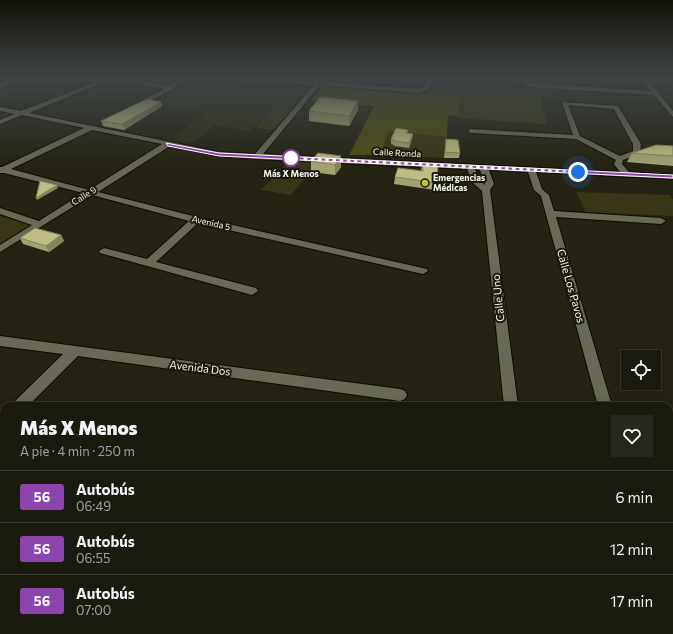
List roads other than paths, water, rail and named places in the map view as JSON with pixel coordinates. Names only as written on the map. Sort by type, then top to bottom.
[{"type":"street","points":[[0,122],[34,109]]},
{"type":"street","points":[[256,157],[297,109]]},
{"type":"street","points":[[566,109],[577,138]]},
{"type":"street","points":[[471,131],[577,138],[620,159],[637,152],[637,148],[617,109]]},
{"type":"street","name":"Calle Ronda","points":[[0,110],[219,154],[256,157],[483,166],[673,177]]},
{"type":"street","points":[[1,170],[103,122]]},
{"type":"street","name":"Calle 9","points":[[0,249],[168,144]]},
{"type":"street","points":[[620,159],[618,164],[626,174]]},
{"type":"street","points":[[470,166],[477,183],[486,190]]},
{"type":"street","name":"Calle Uno","points":[[483,166],[490,184],[486,190],[510,402]]},
{"type":"street","name":"Calle Los Pavos","points":[[531,169],[538,190],[545,195],[551,214],[604,402]]},
{"type":"street","name":"Avenida 5","points":[[1,170],[196,220],[423,270]]},
{"type":"street","points":[[0,211],[40,224]]},
{"type":"street","points":[[551,214],[661,221]]},
{"type":"street","points":[[149,263],[196,220]]},
{"type":"street","points":[[104,251],[252,291]]},
{"type":"street","name":"Avenida Dos","points":[[0,341],[400,395]]},
{"type":"street","points":[[23,402],[74,352]]},
{"type":"place","name":"Más X Menos","points":[[291,158]]},
{"type":"place","name":"Emergencias Médicas","points":[[425,183]]}]
